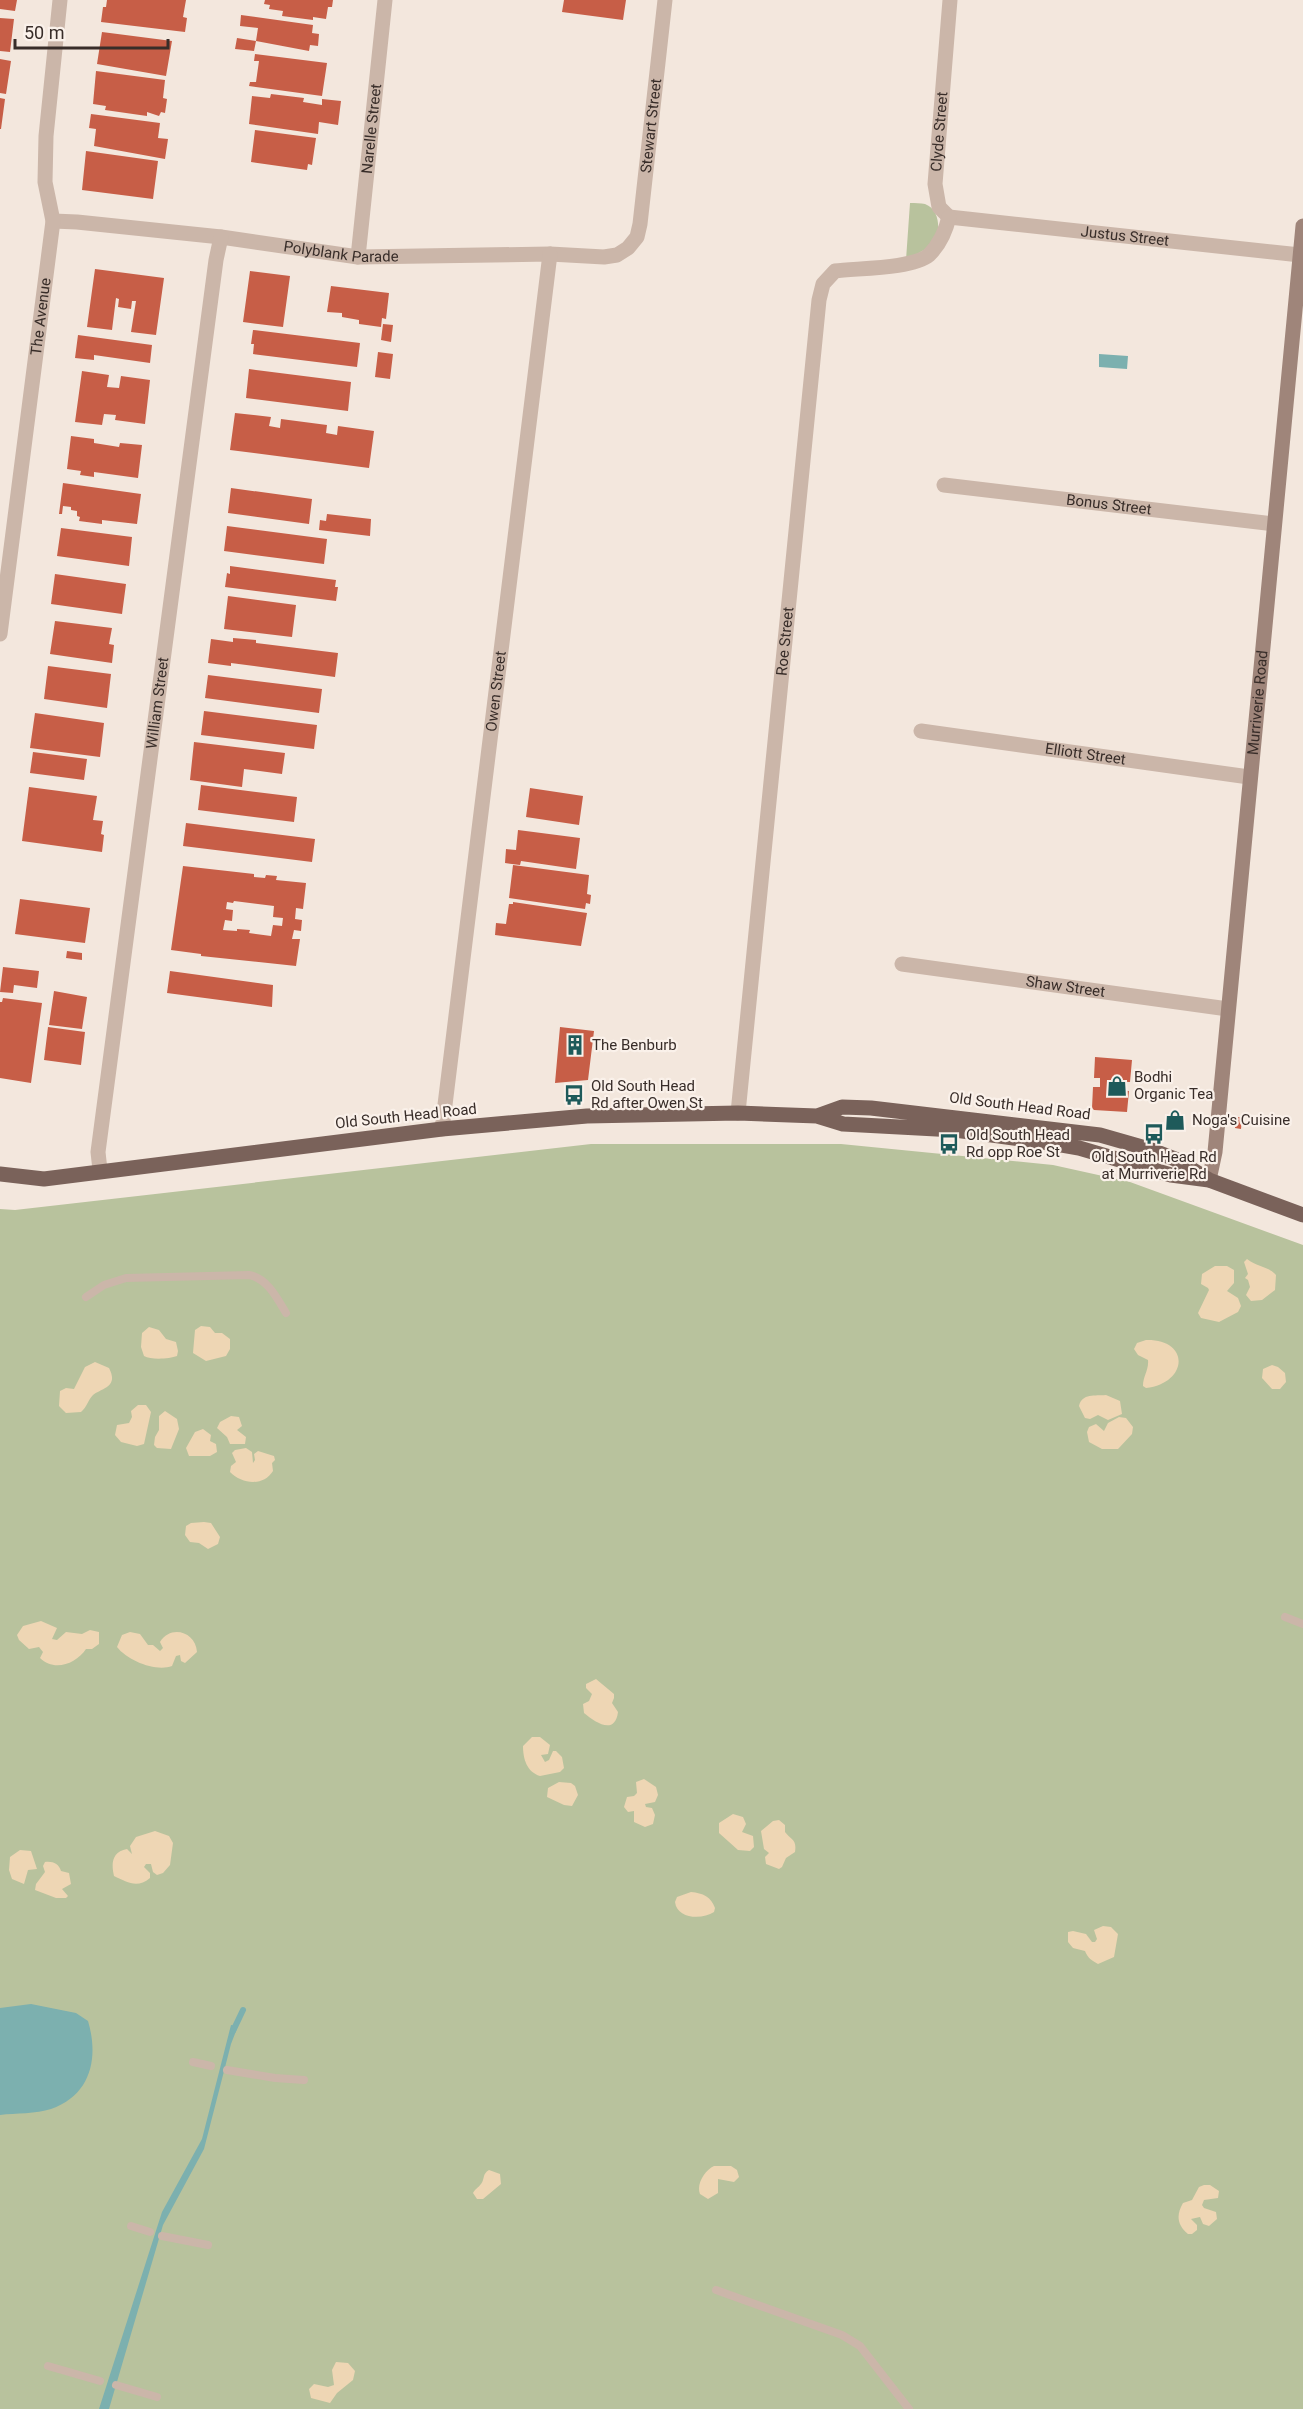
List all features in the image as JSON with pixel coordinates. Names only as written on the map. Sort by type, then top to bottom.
[{"type":"main road","name":"Old South Head Road","points":[[0,1174],[44,1179],[100,1170],[442,1130],[587,1116],[738,1113],[817,1116],[843,1124],[955,1130],[1079,1148],[1171,1175],[1209,1180],[1303,1215]]},
{"type":"street","name":"The Avenue","points":[[0,634],[53,221],[45,182],[46,136],[60,0]]},
{"type":"street","name":"Narelle Street","points":[[358,256],[385,0]]},
{"type":"street","name":"Stewart Street","points":[[628,248],[636,237],[640,224],[665,0]]},
{"type":"street","name":"Clyde Street","points":[[948,217],[939,207],[935,184],[950,0]]},
{"type":"street","name":"Roe Street","points":[[738,1113],[819,300],[823,284],[835,271],[899,264],[928,255],[946,230],[948,217]]},
{"type":"street","name":"Justus Street","points":[[948,217],[1300,255]]},
{"type":"street","name":"Polyblank Parade","points":[[53,221],[221,237],[358,256],[550,254],[603,257],[617,255],[628,248]]},
{"type":"street","name":"Murriverie Road","points":[[1209,1180],[1215,1152],[1303,226]]},
{"type":"street","name":"William Street","points":[[100,1170],[99,1148],[216,260],[221,237]]},
{"type":"street","name":"Owen Street","points":[[442,1130],[550,254]]},
{"type":"street","name":"Bonus Street","points":[[944,485],[1274,524]]},
{"type":"street","name":"Elliott Street","points":[[921,731],[1250,777]]},
{"type":"street","name":"Shaw Street","points":[[903,964],[1228,1009]]},
{"type":"lane","points":[[86,1297],[104,1285],[126,1278],[249,1275],[256,1276],[265,1283],[286,1313]]},
{"type":"lane","points":[[1285,1617],[1303,1624]]},
{"type":"lane","points":[[193,2062],[211,2066]]},
{"type":"lane","points":[[227,2070],[304,2080]]},
{"type":"lane","points":[[131,2226],[150,2232]]},
{"type":"lane","points":[[162,2236],[208,2245]]},
{"type":"lane","points":[[716,2290],[842,2335],[860,2346],[909,2409]]},
{"type":"lane","points":[[48,2366],[100,2381]]},
{"type":"lane","points":[[116,2385],[157,2397]]},
{"type":"green space","points":[[910,203],[923,204],[934,211],[937,216],[938,234],[935,244],[906,260]]},
{"type":"green space","points":[[591,1144],[841,1144],[1053,1165],[1130,1182],[1303,1245],[1303,2409],[0,2409],[0,1209],[15,1210]]},
{"type":"sand","points":[[1247,1259],[1276,1275],[1275,1290],[1262,1300],[1251,1301],[1246,1295],[1250,1287],[1245,1278],[1248,1274],[1244,1262]]},
{"type":"sand","points":[[1215,1266],[1227,1266],[1234,1270],[1234,1283],[1227,1291],[1238,1298],[1241,1306],[1238,1312],[1219,1322],[1201,1318],[1198,1313],[1209,1290],[1201,1284],[1202,1274]]},
{"type":"sand","points":[[201,1326],[210,1327],[215,1333],[222,1333],[230,1339],[230,1349],[226,1356],[206,1361],[193,1353],[195,1330]]},
{"type":"sand","points":[[149,1327],[159,1330],[166,1339],[176,1342],[177,1356],[160,1359],[144,1356],[141,1347],[142,1333]]},
{"type":"sand","points":[[1146,1340],[1171,1346],[1177,1353],[1179,1362],[1170,1378],[1146,1388],[1143,1386],[1148,1360],[1138,1355],[1134,1349],[1137,1343]]},
{"type":"sand","points":[[95,1362],[109,1368],[112,1374],[111,1383],[93,1395],[81,1412],[66,1413],[59,1406],[60,1391],[66,1388],[74,1389],[85,1367]]},
{"type":"sand","points":[[1272,1365],[1285,1373],[1286,1382],[1280,1389],[1272,1389],[1262,1378],[1263,1369]]},
{"type":"sand","points":[[1106,1395],[1120,1401],[1122,1414],[1108,1420],[1098,1415],[1090,1419],[1085,1418],[1079,1406],[1083,1399]]},
{"type":"sand","points":[[138,1405],[146,1405],[151,1412],[144,1444],[137,1446],[121,1442],[115,1435],[117,1425],[129,1423],[132,1417],[131,1411]]},
{"type":"sand","points":[[165,1411],[177,1419],[179,1429],[171,1449],[157,1448],[154,1445],[159,1430],[159,1416]]},
{"type":"sand","points":[[231,1416],[239,1417],[242,1426],[237,1430],[246,1437],[245,1444],[230,1444],[227,1437],[217,1428],[220,1422]]},
{"type":"sand","points":[[1119,1417],[1126,1418],[1133,1427],[1132,1434],[1118,1449],[1102,1449],[1089,1442],[1087,1432],[1089,1427],[1096,1424],[1104,1431],[1108,1423]]},
{"type":"sand","points":[[203,1429],[211,1435],[210,1441],[216,1444],[217,1452],[210,1456],[189,1456],[186,1448],[195,1432]]},
{"type":"sand","points":[[246,1448],[252,1452],[253,1463],[254,1454],[258,1451],[274,1456],[273,1471],[264,1480],[246,1481],[230,1472],[231,1466],[236,1462],[232,1453],[235,1450]]},
{"type":"sand","points":[[191,1523],[211,1523],[220,1537],[218,1544],[208,1549],[199,1543],[190,1542],[185,1535],[186,1526]]},
{"type":"sand","points":[[41,1621],[57,1628],[52,1639],[57,1640],[66,1632],[82,1634],[90,1630],[99,1632],[99,1644],[92,1649],[86,1649],[71,1662],[52,1665],[40,1658],[43,1652],[39,1647],[29,1649],[17,1635],[23,1626]]},
{"type":"sand","points":[[130,1632],[140,1634],[148,1645],[153,1645],[160,1651],[163,1648],[160,1642],[165,1636],[170,1633],[182,1633],[192,1639],[197,1652],[185,1663],[181,1661],[180,1655],[176,1656],[172,1666],[158,1668],[143,1664],[128,1657],[117,1647],[122,1635]]},
{"type":"sand","points":[[596,1679],[614,1694],[612,1703],[618,1712],[613,1724],[604,1725],[584,1713],[583,1704],[589,1701],[592,1694],[586,1688],[586,1684]]},
{"type":"sand","points":[[532,1737],[540,1737],[550,1745],[548,1754],[541,1755],[545,1762],[549,1760],[553,1751],[562,1757],[564,1768],[560,1772],[540,1776],[529,1768],[523,1746]]},
{"type":"sand","points":[[644,1779],[656,1787],[658,1795],[655,1802],[645,1804],[646,1807],[652,1808],[655,1815],[653,1824],[645,1827],[634,1822],[634,1811],[628,1812],[624,1807],[627,1797],[637,1793],[636,1782]]},
{"type":"sand","points":[[559,1782],[571,1783],[575,1786],[578,1795],[572,1806],[547,1797],[548,1788]]},
{"type":"sand","points":[[733,1814],[743,1817],[746,1824],[742,1832],[753,1836],[754,1847],[750,1851],[738,1850],[719,1833],[719,1823]]},
{"type":"sand","points":[[779,1820],[785,1825],[785,1832],[794,1842],[795,1852],[786,1858],[779,1869],[766,1864],[765,1857],[769,1853],[764,1849],[761,1831],[773,1821]]},
{"type":"sand","points":[[155,1831],[169,1836],[173,1843],[170,1865],[163,1873],[157,1875],[153,1872],[151,1864],[146,1864],[144,1867],[150,1873],[150,1878],[141,1883],[132,1883],[114,1876],[113,1863],[116,1855],[127,1849],[132,1854],[130,1846],[136,1837]]},
{"type":"sand","points":[[20,1850],[31,1851],[37,1869],[28,1870],[24,1884],[12,1879],[9,1870],[10,1857]]},
{"type":"sand","points":[[45,1862],[51,1862],[61,1871],[69,1873],[71,1884],[62,1889],[68,1896],[66,1898],[56,1898],[35,1890],[36,1884],[45,1872],[43,1866]]},
{"type":"sand","points":[[691,1892],[709,1898],[715,1908],[714,1912],[697,1917],[680,1912],[675,1902],[677,1897]]},
{"type":"sand","points":[[1103,1926],[1111,1927],[1118,1934],[1114,1957],[1098,1964],[1090,1959],[1085,1951],[1073,1948],[1068,1942],[1068,1932],[1073,1931],[1086,1934],[1092,1942],[1095,1942],[1097,1939],[1094,1930]]},
{"type":"sand","points":[[714,2166],[731,2166],[737,2170],[739,2177],[734,2182],[718,2179],[718,2193],[708,2199],[700,2194],[699,2186],[705,2174]]},
{"type":"sand","points":[[489,2170],[500,2174],[501,2184],[483,2199],[477,2199],[473,2193]]},
{"type":"sand","points":[[1210,2185],[1219,2191],[1218,2198],[1204,2200],[1202,2205],[1216,2212],[1217,2219],[1209,2226],[1203,2224],[1200,2217],[1191,2219],[1197,2225],[1197,2230],[1188,2234],[1180,2223],[1179,2212],[1183,2203],[1192,2200],[1199,2187]]},
{"type":"sand","points":[[336,2362],[348,2363],[355,2371],[353,2380],[337,2393],[330,2403],[311,2398],[309,2389],[314,2384],[328,2387],[334,2385],[332,2370]]},
{"type":"water","points":[[1099,354],[1128,356],[1127,369],[1099,367]]},
{"type":"water","points":[[31,2004],[76,2013],[88,2021],[92,2048],[89,2074],[75,2095],[65,2103],[45,2111],[0,2115],[0,2008]]},
{"type":"water","points":[[231,2025],[238,2026],[231,2044],[204,2149],[163,2225],[109,2409],[99,2409],[162,2212],[202,2139]]},
{"type":"building","points":[[0,0],[17,0],[15,11],[0,9]]},
{"type":"building","points":[[107,0],[186,0],[183,17],[187,18],[185,32],[101,22],[103,7],[106,7]]},
{"type":"building","points":[[265,0],[333,0],[332,7],[328,7],[326,19],[313,17],[313,20],[282,16],[283,11],[269,9],[270,5],[264,4]]},
{"type":"building","points":[[564,0],[626,0],[623,20],[562,12]]},
{"type":"building","points":[[241,15],[313,25],[312,33],[319,34],[318,46],[310,45],[309,51],[256,41],[258,28],[240,26]]},
{"type":"building","points":[[0,18],[14,19],[10,52],[0,51]]},
{"type":"building","points":[[102,32],[172,41],[166,76],[97,64]]},
{"type":"building","points":[[237,38],[256,41],[254,51],[235,49]]},
{"type":"building","points":[[255,54],[327,63],[322,96],[249,86],[250,82],[256,82],[259,61],[254,61]]},
{"type":"building","points":[[0,59],[11,61],[6,94],[0,93]]},
{"type":"building","points":[[96,71],[165,80],[163,98],[167,99],[165,113],[161,112],[159,116],[147,112],[147,116],[105,110],[106,106],[93,104]]},
{"type":"building","points":[[271,94],[304,98],[303,102],[322,105],[322,99],[341,101],[338,125],[319,122],[318,134],[249,124],[252,96],[270,98]]},
{"type":"building","points":[[0,98],[5,99],[1,129],[0,129]]},
{"type":"building","points":[[91,114],[160,123],[158,138],[168,139],[165,159],[94,146],[96,129],[89,128]]},
{"type":"building","points":[[255,130],[316,138],[312,165],[308,164],[307,170],[251,162]]},
{"type":"building","points":[[86,151],[158,161],[153,199],[82,190]]},
{"type":"building","points":[[95,269],[164,278],[156,335],[131,332],[136,301],[132,301],[131,309],[118,307],[119,299],[116,298],[112,330],[87,327]]},
{"type":"building","points":[[250,271],[290,276],[283,327],[243,322]]},
{"type":"building","points":[[331,286],[389,293],[386,319],[382,318],[381,327],[359,324],[359,320],[342,317],[342,313],[327,312]]},
{"type":"building","points":[[383,324],[393,325],[391,342],[381,340]]},
{"type":"building","points":[[253,330],[360,343],[357,367],[253,354],[254,344],[251,344]]},
{"type":"building","points":[[78,335],[152,345],[150,363],[94,355],[94,360],[75,358]]},
{"type":"building","points":[[378,352],[393,354],[390,379],[375,377]]},
{"type":"building","points":[[249,369],[351,382],[348,411],[246,398]]},
{"type":"building","points":[[82,371],[109,375],[107,387],[119,388],[121,376],[150,380],[145,424],[115,420],[116,415],[104,414],[102,425],[75,422]]},
{"type":"building","points":[[235,413],[271,417],[269,426],[280,428],[281,419],[327,425],[326,433],[337,435],[338,426],[374,431],[369,468],[230,450]]},
{"type":"building","points":[[71,436],[94,439],[94,443],[119,447],[120,443],[142,445],[138,478],[94,472],[94,477],[80,475],[81,471],[67,469]]},
{"type":"building","points":[[63,483],[141,494],[137,524],[102,520],[102,524],[79,521],[77,511],[71,510],[71,507],[63,506],[62,514],[59,514]]},
{"type":"building","points":[[231,488],[312,499],[309,524],[228,513]]},
{"type":"building","points":[[327,514],[371,519],[370,536],[319,530],[320,520],[326,521]]},
{"type":"building","points":[[227,526],[327,539],[324,564],[224,551]]},
{"type":"building","points":[[61,528],[132,537],[129,566],[57,556]]},
{"type":"building","points":[[230,566],[336,580],[335,587],[338,587],[336,601],[225,587],[227,573],[230,574]]},
{"type":"building","points":[[55,574],[126,584],[122,614],[51,604]]},
{"type":"building","points":[[228,596],[296,605],[292,637],[224,629]]},
{"type":"building","points":[[55,621],[112,628],[109,644],[114,645],[112,663],[50,654]]},
{"type":"building","points":[[233,638],[338,653],[335,677],[231,663],[231,666],[208,663],[211,639],[233,642]]},
{"type":"building","points":[[48,666],[111,674],[107,708],[44,699]]},
{"type":"building","points":[[208,675],[322,689],[319,713],[205,698]]},
{"type":"building","points":[[204,711],[317,725],[314,749],[201,735]]},
{"type":"building","points":[[35,713],[104,723],[100,757],[30,748]]},
{"type":"building","points":[[194,742],[285,753],[282,774],[244,769],[242,787],[190,780]]},
{"type":"building","points":[[33,752],[87,759],[84,780],[30,773]]},
{"type":"building","points":[[201,785],[297,797],[294,822],[198,810]]},
{"type":"building","points":[[29,787],[97,796],[93,820],[103,821],[102,852],[22,841]]},
{"type":"building","points":[[530,788],[583,796],[579,825],[526,817]]},
{"type":"building","points":[[186,823],[315,839],[312,862],[183,846]]},
{"type":"building","points":[[518,830],[580,838],[576,869],[521,861],[520,865],[505,863],[506,849],[516,850]]},
{"type":"building","points":[[513,865],[589,875],[587,894],[591,895],[590,904],[586,903],[585,909],[509,898]]},
{"type":"building","points":[[183,866],[254,874],[254,877],[277,876],[276,880],[306,883],[303,909],[296,908],[295,919],[302,920],[301,931],[294,930],[292,939],[300,939],[296,966],[201,956],[201,954],[171,950]],"holes":[[[227,902],[274,906],[273,917],[283,918],[282,926],[273,925],[271,936],[249,933],[250,930],[223,930],[225,920],[232,921],[233,910],[226,909]]]},
{"type":"building","points":[[20,899],[90,908],[85,943],[15,934]]},
{"type":"building","points":[[513,902],[587,913],[581,946],[495,935],[496,923],[506,924],[509,904]]},
{"type":"building","points":[[67,951],[82,953],[82,960],[66,958]]},
{"type":"building","points":[[3,967],[39,971],[37,988],[14,985],[13,993],[0,992]]},
{"type":"building","points":[[170,971],[273,985],[272,1007],[167,993]]},
{"type":"building","points":[[54,991],[87,997],[82,1029],[49,1025]]},
{"type":"building","points":[[3,998],[42,1003],[31,1083],[0,1078],[0,1002]]},
{"type":"building","points":[[48,1027],[85,1032],[81,1065],[44,1060]]},
{"type":"building","name":"The Benburb","points":[[560,1027],[594,1031],[588,1080],[555,1083]]},
{"type":"building","points":[[1095,1057],[1132,1060],[1130,1082],[1123,1082],[1122,1090],[1129,1091],[1127,1112],[1092,1108],[1093,1087],[1100,1087],[1100,1078],[1094,1078]]},
{"type":"building","points":[[1235,1117],[1242,1117],[1241,1129],[1235,1128]]},
{"type":"waterway","points":[[233,2031],[243,2010]]},
{"type":"place","name":"The Benburb","points":[[575,1045]]},
{"type":"place","name":"Bodhi Organic Tea","points":[[1117,1086]]},
{"type":"place","name":"Old South Head Rd after Owen St","points":[[574,1095]]},
{"type":"place","name":"Noga's Cuisine","points":[[1175,1120]]},
{"type":"place","name":"Old South Head Rd at Murriverie Rd","points":[[1154,1134]]},
{"type":"place","name":"Old South Head Rd opp Roe St","points":[[949,1144]]}]
